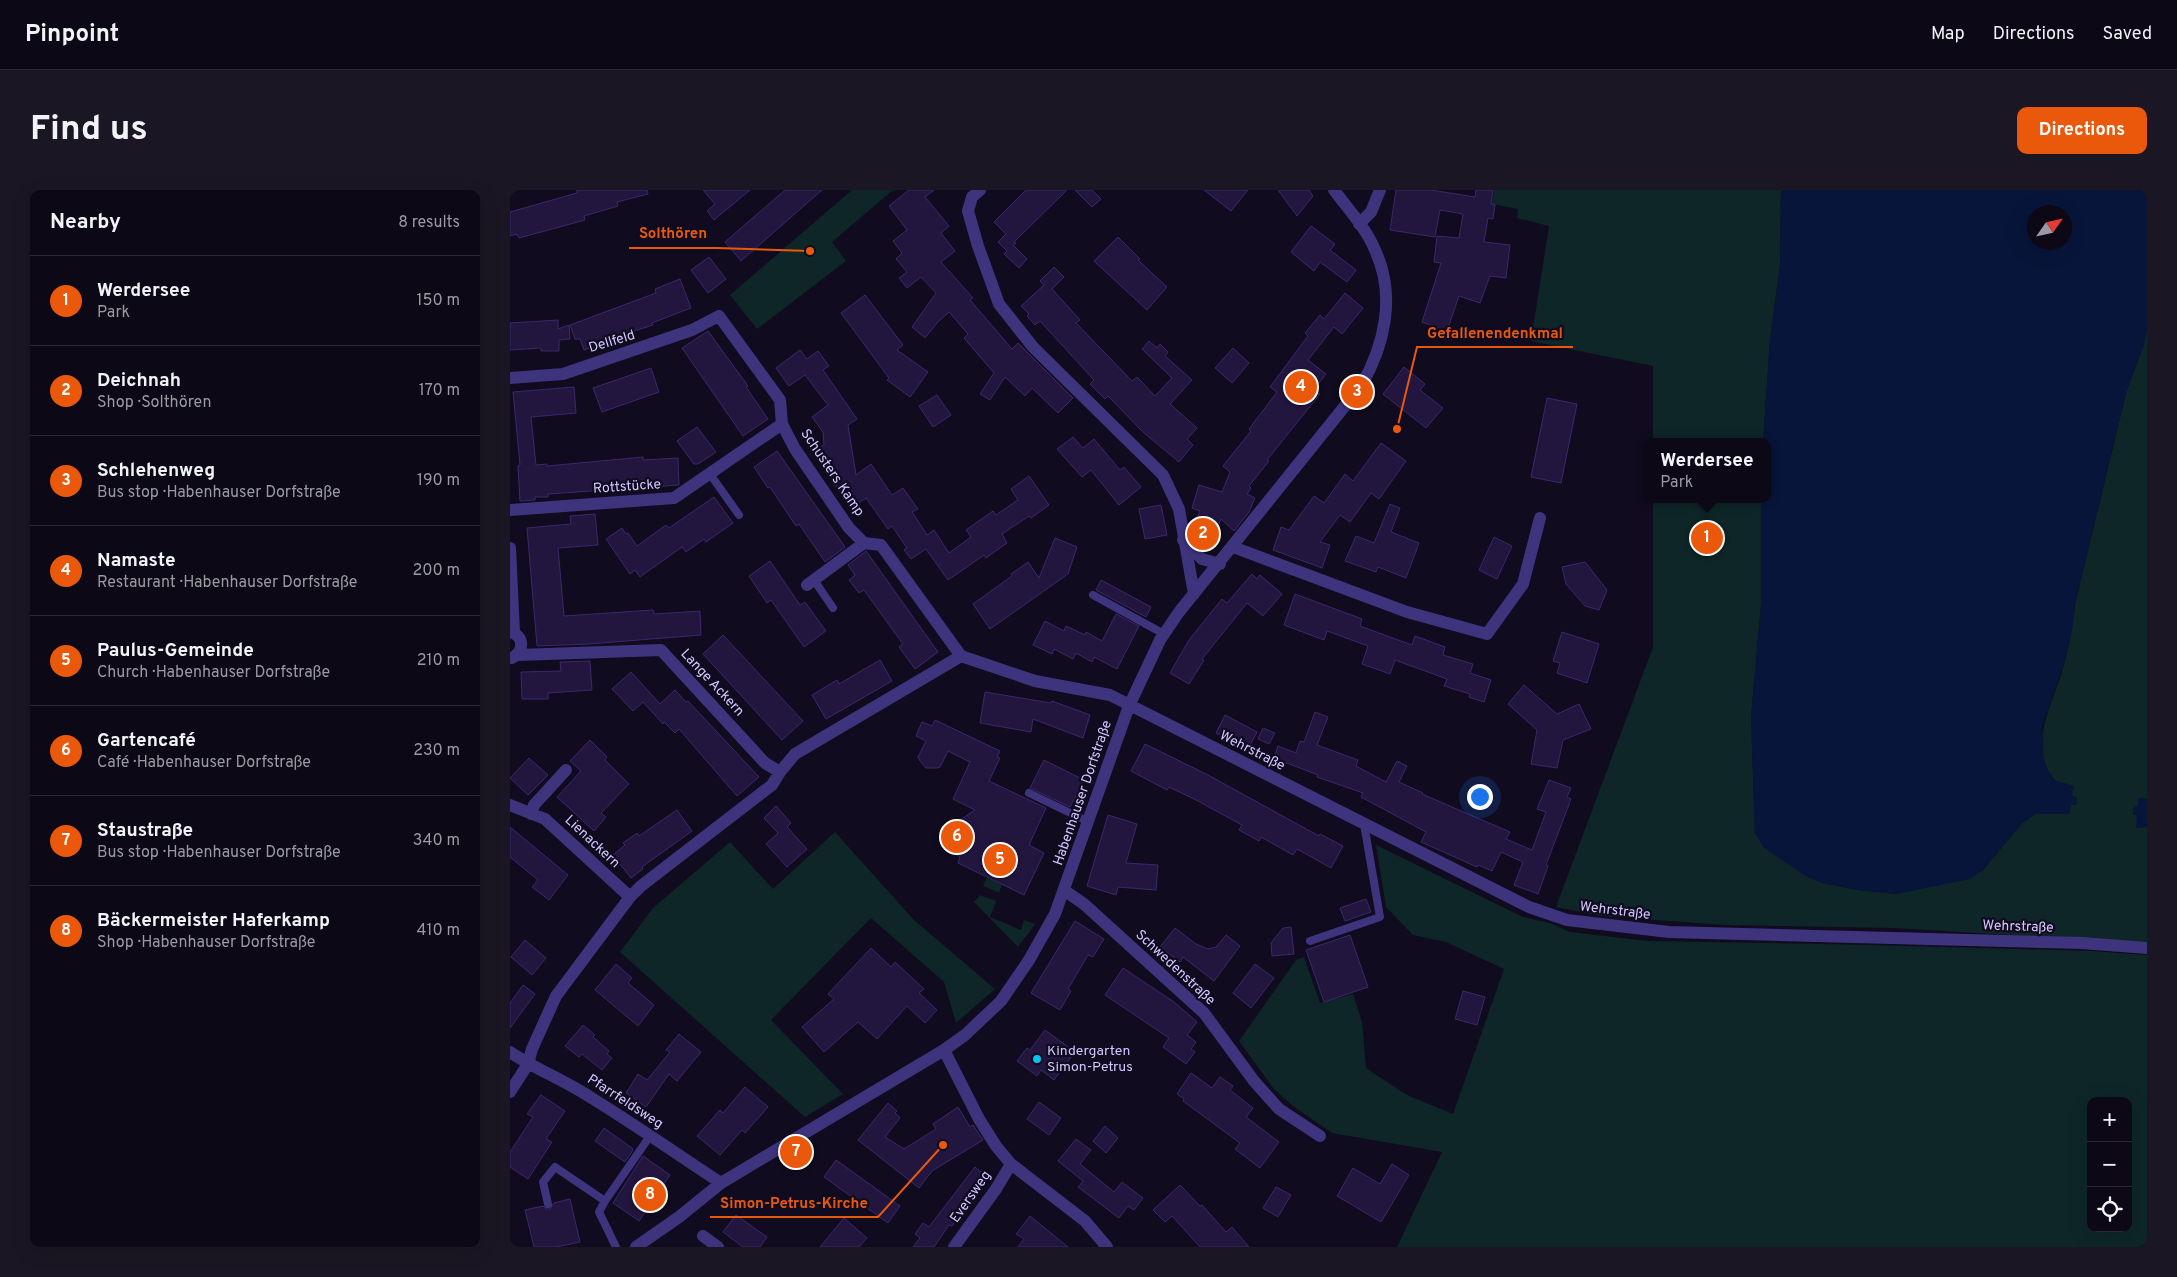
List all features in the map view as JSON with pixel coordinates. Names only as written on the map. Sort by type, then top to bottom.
[{"type":"street","points":[[980,190],[972,197],[968,211],[978,246],[999,304],[1034,347],[1163,476],[1179,509],[1194,594]]},
{"type":"street","name":"Habenhauser Dorfstraße","points":[[636,1247],[678,1217],[720,1183],[944,1050],[984,1019],[1015,982],[1043,938],[1065,891],[1129,706],[1164,634],[1361,386],[1377,356],[1384,327],[1386,307],[1385,280],[1375,249],[1334,190]]},
{"type":"street","points":[[1359,224],[1371,212],[1380,190]]},
{"type":"street","name":"Dellfeld","points":[[510,378],[563,374],[692,330],[719,316]]},
{"type":"street","name":"Schusters Kamp","points":[[719,316],[780,400],[782,424],[849,528],[864,543],[881,545],[961,656]]},
{"type":"street","name":"Rottstücke","points":[[510,510],[674,498],[782,424]]},
{"type":"street","points":[[1233,547],[1407,612],[1487,634],[1523,584],[1540,518]]},
{"type":"street","points":[[1183,540],[1202,558],[1220,564]]},
{"type":"street","points":[[811,583],[864,543]]},
{"type":"street","points":[[510,548],[512,632],[522,642],[521,649],[514,657]]},
{"type":"street","name":"Lange Ackern","points":[[514,657],[661,650],[765,763],[780,772]]},
{"type":"street","points":[[510,1092],[528,1064],[532,1049],[556,996],[630,897],[641,886],[772,786],[780,772],[795,754],[961,656]]},
{"type":"street","name":"Wehrstraße","points":[[961,656],[1035,680],[1110,695],[1529,907],[1566,920],[1594,925],[1669,932],[2082,943],[2147,948]]},
{"type":"street","points":[[531,814],[534,805],[566,770]]},
{"type":"street","name":"Lienackern","points":[[510,806],[545,819],[630,897]]},
{"type":"street","name":"Schwedenstraße","points":[[1065,891],[1084,904],[1204,1013],[1254,1081],[1279,1109],[1320,1136]]},
{"type":"street","points":[[944,1050],[979,1119],[996,1146],[1011,1164],[1085,1221],[1107,1247]]},
{"type":"street","name":"Pfarrfeldsweg","points":[[510,1052],[528,1064],[589,1096],[720,1183]]},
{"type":"street","name":"Eversweg","points":[[954,1247],[996,1189],[1011,1164]]},
{"type":"street","points":[[703,1236],[718,1247]]},
{"type":"lane","points":[[710,474],[739,514]]},
{"type":"lane","points":[[811,583],[833,608]]},
{"type":"lane","points":[[1093,595],[1164,634]]},
{"type":"lane","points":[[1029,793],[1089,822]]},
{"type":"lane","points":[[1310,941],[1380,917],[1364,824]]},
{"type":"lane","points":[[616,1247],[599,1212],[650,1136]]},
{"type":"lane","points":[[548,1204],[543,1182],[555,1167],[605,1201]]},
{"type":"green space","points":[[852,190],[893,190],[832,242],[846,261],[757,329],[730,295]]},
{"type":"green space","points":[[1494,190],[1781,190],[1780,265],[1770,340],[1763,438],[1653,438],[1653,366],[1531,341],[1549,226],[1517,218],[1518,209],[1492,204]]},
{"type":"green space","points":[[2147,329],[2147,799],[2139,798],[2138,806],[2133,814],[2137,815],[2140,826],[2147,827],[2147,943],[1894,928],[1725,925],[1601,916],[1556,907],[1653,647],[1653,503],[1761,503],[1761,605],[1751,717],[1755,833],[1822,883],[1896,894],[1982,871],[2022,823],[2036,814],[2069,814],[2071,805],[2076,805],[2077,798],[2065,791],[2048,771],[2043,757],[2044,726],[2064,665],[2071,635],[2075,604],[2126,393],[2144,344]]},
{"type":"green space","points":[[835,832],[914,920],[995,989],[956,1023],[944,982],[871,918],[771,1020],[843,1094],[805,1117],[620,952],[653,908],[730,842],[773,889]]},
{"type":"green space","points":[[1376,845],[1523,917],[1550,923],[1570,932],[1648,941],[2092,951],[2147,955],[2147,1247],[1397,1247],[1442,1152],[1332,1133],[1293,1106],[1274,1089],[1239,1041],[1296,960],[1304,957],[1320,1003],[1353,994],[1362,1022],[1366,1068],[1407,1095],[1453,1114],[1504,969],[1446,942],[1413,935],[1386,907]]},
{"type":"green space","points":[[987,877],[1002,884],[999,893],[983,886]]},
{"type":"green space","points":[[980,895],[996,901],[990,917],[1021,930],[1024,920],[1035,924],[1018,947],[974,902]]},
{"type":"water","points":[[1781,190],[2147,190],[2147,329],[2144,344],[2126,393],[2075,604],[2073,626],[2063,666],[2042,727],[2044,763],[2054,780],[2074,786],[2072,796],[2077,798],[2076,805],[2071,805],[2069,814],[2036,814],[2022,823],[1982,871],[1970,879],[1896,894],[1822,883],[1807,877],[1763,847],[1755,833],[1751,717],[1761,605],[1761,503],[1771,503],[1771,438],[1763,438],[1770,340],[1780,265]]},
{"type":"water","points":[[2139,798],[2147,799],[2147,827],[2136,828],[2137,815],[2133,814],[2134,806],[2138,806]]},
{"type":"building","points":[[577,190],[647,190],[648,194],[617,202],[618,206],[584,216],[585,220],[519,238],[517,234],[510,236],[510,212],[577,193]]},
{"type":"building","points":[[703,190],[750,190],[714,220],[707,211],[715,204]]},
{"type":"building","points":[[785,190],[822,190],[741,261],[725,242]]},
{"type":"building","points":[[909,190],[934,190],[925,197],[949,226],[941,233],[955,251],[941,262],[973,298],[970,300],[1012,349],[1018,343],[1073,398],[1058,413],[1032,388],[1025,396],[1005,377],[990,400],[980,394],[994,373],[964,338],[968,334],[949,312],[925,338],[912,327],[936,293],[921,277],[907,288],[899,278],[907,272],[896,259],[902,253],[893,241],[907,230],[889,206]]},
{"type":"building","points":[[1026,190],[1067,190],[1014,242],[1016,243],[1013,245],[1027,259],[1019,268],[1004,254],[1007,251],[998,242],[1006,234],[994,222]]},
{"type":"building","points":[[1075,190],[1092,190],[1101,199],[1092,207]]},
{"type":"building","points":[[1204,190],[1248,190],[1231,211]]},
{"type":"building","points":[[1278,190],[1309,190],[1313,196],[1297,216]]},
{"type":"building","points":[[1396,190],[1431,190],[1475,197],[1476,190],[1493,190],[1491,204],[1495,205],[1493,219],[1488,218],[1484,242],[1510,245],[1506,278],[1490,276],[1480,303],[1459,296],[1447,331],[1422,322],[1441,263],[1434,262],[1437,236],[1459,238],[1463,214],[1440,210],[1435,237],[1390,230]]},
{"type":"building","points":[[1311,226],[1335,244],[1330,250],[1356,270],[1347,282],[1320,262],[1314,271],[1291,252]]},
{"type":"building","points":[[1118,237],[1140,259],[1138,260],[1167,287],[1147,310],[1094,261]]},
{"type":"building","points":[[709,257],[726,279],[708,293],[691,270]]},
{"type":"building","points":[[1054,267],[1064,277],[1052,289],[1080,320],[1076,323],[1132,381],[1137,377],[1155,396],[1172,378],[1142,349],[1149,341],[1157,348],[1160,344],[1168,352],[1165,356],[1192,380],[1170,404],[1197,428],[1187,439],[1193,445],[1179,462],[1143,432],[1108,396],[1105,399],[1090,384],[1094,380],[1040,321],[1035,325],[1027,316],[1029,314],[1021,306],[1044,285],[1040,281]]},
{"type":"building","points":[[680,279],[691,308],[652,323],[653,325],[600,342],[601,344],[584,350],[580,339],[575,339],[570,325],[656,293],[655,289]]},
{"type":"building","points":[[1345,293],[1363,308],[1342,334],[1334,327],[1308,360],[1326,374],[1314,389],[1320,394],[1267,460],[1269,461],[1249,486],[1251,488],[1247,494],[1255,498],[1249,512],[1234,531],[1221,519],[1212,541],[1191,532],[1200,511],[1192,508],[1199,485],[1222,492],[1230,472],[1223,466],[1251,431],[1249,429],[1277,392],[1270,387],[1308,336],[1305,333],[1320,315],[1324,319]]},
{"type":"building","points":[[865,295],[903,345],[897,350],[928,372],[910,397],[887,380],[889,378],[841,313]]},
{"type":"building","points":[[558,320],[558,329],[569,325],[570,339],[559,340],[559,351],[541,351],[541,348],[510,350],[510,323]]},
{"type":"building","points":[[708,331],[748,386],[746,387],[768,419],[743,436],[682,348]]},
{"type":"building","points":[[1233,348],[1249,363],[1232,383],[1215,368]]},
{"type":"building","points":[[800,350],[807,359],[818,351],[829,366],[823,370],[857,419],[848,425],[856,475],[871,464],[892,495],[903,488],[918,509],[912,512],[927,535],[934,530],[949,553],[971,537],[966,530],[993,511],[996,515],[1018,500],[1011,489],[1029,476],[1049,505],[1031,518],[1029,516],[1002,534],[1007,543],[986,558],[984,555],[948,580],[926,549],[911,559],[904,550],[907,548],[892,526],[888,529],[866,498],[851,508],[832,481],[834,480],[815,451],[824,445],[823,432],[812,417],[828,405],[805,375],[789,386],[776,368]]},
{"type":"building","points":[[1404,367],[1425,384],[1420,390],[1443,408],[1426,428],[1383,394]]},
{"type":"building","points":[[651,368],[659,392],[602,412],[593,388]]},
{"type":"building","points":[[574,387],[576,413],[531,417],[536,465],[547,464],[547,466],[643,457],[643,460],[678,458],[679,485],[548,494],[548,497],[535,497],[535,500],[520,501],[518,466],[520,465],[513,392]]},
{"type":"building","points":[[937,395],[951,415],[933,427],[919,406]]},
{"type":"building","points":[[1547,398],[1577,404],[1561,483],[1531,477]]},
{"type":"building","points":[[697,427],[716,452],[698,464],[694,464],[677,441]]},
{"type":"building","points":[[1073,437],[1083,448],[1094,439],[1120,470],[1124,467],[1141,487],[1119,505],[1091,470],[1082,477],[1057,449]]},
{"type":"building","points":[[1381,443],[1406,461],[1379,499],[1371,493],[1350,522],[1340,515],[1320,542],[1330,545],[1322,568],[1273,550],[1281,527],[1289,530],[1314,496],[1324,503],[1345,474],[1353,481]]},
{"type":"building","points":[[777,451],[845,547],[825,562],[799,524],[796,526],[754,467]]},
{"type":"building","points":[[714,497],[733,523],[706,542],[704,539],[686,552],[682,547],[640,577],[635,570],[630,574],[606,539],[622,528],[637,546],[666,525],[669,528]]},
{"type":"building","points":[[1390,504],[1400,508],[1391,532],[1419,543],[1406,578],[1378,567],[1376,572],[1345,561],[1356,536],[1374,543]]},
{"type":"building","points":[[1161,505],[1167,535],[1145,539],[1139,509]]},
{"type":"building","points":[[595,514],[598,545],[558,548],[564,616],[653,610],[654,614],[700,611],[701,635],[537,646],[527,528],[571,524],[570,516]]},
{"type":"building","points":[[1494,537],[1512,546],[1497,579],[1479,570]]},
{"type":"building","points":[[1055,538],[1077,547],[1068,574],[990,629],[973,604],[1028,562],[1039,578]]},
{"type":"building","points":[[866,551],[938,652],[915,669],[899,647],[903,644],[864,590],[859,593],[849,580],[855,575],[848,565]]},
{"type":"building","points":[[770,561],[800,605],[805,602],[826,631],[804,647],[771,600],[767,603],[749,576]]},
{"type":"building","points":[[1585,562],[1607,590],[1599,610],[1585,606],[1566,584],[1562,567]]},
{"type":"building","points":[[1252,574],[1257,579],[1260,575],[1282,594],[1263,616],[1247,603],[1202,659],[1204,660],[1189,684],[1170,673],[1189,640],[1222,599],[1227,603]]},
{"type":"building","points":[[1101,580],[1151,607],[1146,617],[1096,590]]},
{"type":"building","points":[[1295,594],[1362,619],[1360,626],[1412,645],[1415,636],[1445,647],[1443,655],[1473,664],[1470,673],[1491,680],[1484,702],[1469,697],[1470,694],[1444,686],[1447,679],[1395,660],[1390,674],[1362,664],[1368,646],[1327,631],[1324,640],[1284,625]]},
{"type":"building","points":[[1116,614],[1139,626],[1117,669],[1094,657],[1092,662],[1076,653],[1073,659],[1054,649],[1052,654],[1033,645],[1045,621],[1064,631],[1066,626],[1085,635],[1086,632],[1102,641]]},
{"type":"building","points":[[1562,632],[1599,644],[1587,683],[1557,673],[1560,663],[1553,661]]},
{"type":"building","points":[[723,635],[803,721],[782,740],[703,654]]},
{"type":"building","points":[[880,660],[892,681],[826,719],[812,695],[837,680],[839,684]]},
{"type":"building","points":[[590,661],[592,690],[548,693],[548,699],[522,699],[521,672],[561,671],[560,662]]},
{"type":"building","points":[[631,672],[660,704],[675,690],[686,702],[688,701],[759,777],[737,796],[679,729],[675,733],[664,722],[663,724],[643,702],[633,711],[612,689]]},
{"type":"building","points":[[1524,685],[1557,714],[1579,704],[1591,729],[1563,740],[1557,768],[1531,764],[1537,730],[1508,704]]},
{"type":"building","points":[[985,692],[1051,703],[1052,701],[1090,715],[1083,738],[1033,719],[1031,732],[980,723]]},
{"type":"building","points":[[1315,712],[1328,717],[1317,745],[1358,760],[1356,766],[1386,782],[1397,761],[1407,766],[1399,782],[1510,832],[1506,839],[1532,850],[1546,812],[1537,809],[1549,780],[1571,788],[1567,797],[1571,799],[1546,865],[1548,866],[1538,894],[1514,885],[1523,862],[1501,852],[1492,871],[1478,865],[1477,867],[1421,842],[1426,832],[1361,797],[1363,793],[1317,777],[1318,775],[1274,758],[1278,746],[1296,753],[1300,741],[1304,742]]},
{"type":"building","points":[[1225,715],[1257,732],[1248,749],[1216,733]]},
{"type":"building","points":[[935,720],[1000,751],[997,757],[1000,758],[989,781],[1046,808],[1029,845],[1044,853],[1024,895],[958,863],[960,857],[945,849],[944,838],[948,828],[975,810],[953,799],[970,762],[948,751],[940,767],[926,768],[918,757],[926,741],[916,736],[922,722],[932,726]]},
{"type":"building","points":[[1263,728],[1275,733],[1269,744],[1258,739]]},
{"type":"building","points":[[590,740],[607,757],[605,760],[629,784],[601,813],[606,817],[594,831],[557,797],[581,771],[570,761]]},
{"type":"building","points":[[1145,744],[1208,775],[1319,836],[1320,834],[1343,846],[1331,868],[1297,849],[1293,855],[1261,837],[1259,841],[1239,830],[1242,825],[1196,800],[1169,787],[1167,790],[1131,771]]},
{"type":"building","points":[[529,758],[548,775],[528,795],[510,778]]},
{"type":"building","points":[[1044,760],[1084,780],[1070,807],[1030,788]]},
{"type":"building","points":[[776,806],[791,823],[787,827],[807,849],[787,867],[766,844],[778,833],[764,818]]},
{"type":"building","points":[[677,810],[692,831],[642,867],[643,869],[631,878],[613,855],[625,845],[623,843],[637,833],[639,836]]},
{"type":"building","points":[[1108,815],[1137,824],[1126,863],[1158,865],[1156,890],[1118,887],[1116,895],[1087,886]]},
{"type":"building","points":[[510,827],[568,875],[549,900],[532,887],[538,880],[510,857]]},
{"type":"building","points":[[1366,899],[1371,912],[1345,921],[1340,908]]},
{"type":"building","points":[[1075,921],[1104,939],[1093,957],[1088,955],[1068,989],[1071,991],[1060,1010],[1031,993]]},
{"type":"building","points":[[1291,927],[1294,954],[1272,956],[1271,943],[1283,928]]},
{"type":"building","points":[[1175,928],[1196,944],[1208,949],[1216,947],[1226,935],[1240,946],[1214,981],[1183,957],[1180,962],[1160,947]]},
{"type":"building","points":[[1350,935],[1368,987],[1324,1002],[1306,950]]},
{"type":"building","points":[[525,940],[546,958],[532,975],[511,957]]},
{"type":"building","points":[[871,948],[891,967],[895,962],[924,989],[919,993],[937,1010],[925,1023],[907,1006],[877,1039],[858,1022],[824,1052],[802,1027],[834,999],[828,994]]},
{"type":"building","points":[[616,964],[632,978],[628,983],[654,1005],[638,1026],[595,990]]},
{"type":"building","points":[[1255,964],[1274,978],[1251,1008],[1233,993]]},
{"type":"building","points":[[1123,968],[1174,1002],[1197,1022],[1187,1035],[1196,1042],[1191,1049],[1195,1052],[1186,1064],[1163,1047],[1169,1038],[1105,995]]},
{"type":"building","points":[[523,985],[535,994],[510,1028],[510,1003]]},
{"type":"building","points":[[1463,991],[1485,997],[1477,1025],[1455,1019]]},
{"type":"building","points":[[583,1025],[595,1035],[593,1037],[609,1051],[607,1054],[612,1058],[602,1070],[582,1054],[579,1057],[565,1046]]},
{"type":"building","points":[[1045,1030],[1075,1052],[1054,1080],[1041,1070],[1037,1076],[1017,1061],[1027,1048],[1030,1050]]},
{"type":"building","points":[[679,1034],[701,1052],[677,1081],[669,1074],[646,1107],[626,1093],[638,1074],[647,1080],[670,1052],[666,1050]]},
{"type":"building","points":[[1191,1073],[1212,1088],[1220,1077],[1233,1086],[1230,1090],[1253,1108],[1246,1117],[1279,1142],[1260,1168],[1235,1149],[1240,1143],[1183,1101],[1184,1099],[1177,1094]]},
{"type":"building","points":[[745,1087],[768,1107],[745,1133],[742,1130],[720,1155],[697,1136],[720,1110],[723,1113]]},
{"type":"building","points":[[541,1095],[565,1111],[546,1139],[552,1142],[528,1179],[510,1167],[510,1152],[533,1117],[527,1114]]},
{"type":"building","points":[[1039,1102],[1061,1118],[1049,1135],[1027,1119]]},
{"type":"building","points":[[888,1103],[897,1111],[895,1113],[900,1118],[885,1137],[904,1149],[936,1129],[933,1124],[958,1107],[970,1127],[973,1125],[983,1140],[932,1171],[919,1188],[858,1140]]},
{"type":"building","points":[[1105,1126],[1118,1138],[1106,1153],[1093,1141]]},
{"type":"building","points":[[604,1128],[632,1148],[633,1150],[625,1162],[595,1141]]},
{"type":"building","points":[[1076,1139],[1091,1150],[1080,1164],[1114,1192],[1122,1182],[1143,1198],[1134,1210],[1128,1206],[1119,1218],[1078,1187],[1083,1181],[1058,1161]]},
{"type":"building","points":[[643,1156],[670,1175],[639,1221],[613,1203]]},
{"type":"building","points":[[836,1160],[900,1206],[888,1223],[824,1177]]},
{"type":"building","points":[[1392,1164],[1409,1175],[1381,1222],[1337,1196],[1353,1168],[1380,1184]]},
{"type":"building","points":[[975,1167],[987,1177],[952,1226],[949,1225],[934,1247],[913,1247],[920,1238],[915,1234],[923,1223],[929,1227]]},
{"type":"building","points":[[1180,1185],[1200,1206],[1202,1205],[1226,1232],[1232,1227],[1249,1247],[1200,1247],[1172,1216],[1165,1222],[1153,1210]]},
{"type":"building","points":[[1276,1187],[1291,1195],[1278,1217],[1263,1208]]},
{"type":"building","points":[[570,1199],[580,1242],[557,1247],[534,1247],[525,1210],[543,1206],[546,1209],[550,1209],[554,1203]]},
{"type":"building","points":[[736,1215],[767,1237],[760,1247],[743,1247],[723,1232]]},
{"type":"building","points":[[1030,1216],[1068,1247],[1018,1247],[1024,1239],[1016,1234]]},
{"type":"building","points":[[844,1218],[867,1238],[859,1247],[820,1247]]},
{"type":"place","name":"Solthören","points":[[810,251]]},
{"type":"place","name":"Namaste","points":[[1301,387]]},
{"type":"place","name":"Schlehenweg","points":[[1357,392]]},
{"type":"place","name":"Gefallenendenkmal","points":[[1397,429]]},
{"type":"place","name":"Deichnah","points":[[1203,534]]},
{"type":"place","name":"Werdersee","points":[[1707,538]]},
{"type":"place","name":"Gartencafé","points":[[957,837]]},
{"type":"place","name":"Paulus-Gemeinde","points":[[1000,860]]},
{"type":"place","name":"Kindergarten Simon-Petrus","points":[[1037,1059]]},
{"type":"place","name":"Simon-Petrus-Kirche","points":[[943,1145]]},
{"type":"place","name":"Staustraße","points":[[796,1152]]},
{"type":"place","name":"Bäckermeister Haferkamp","points":[[650,1195]]}]
